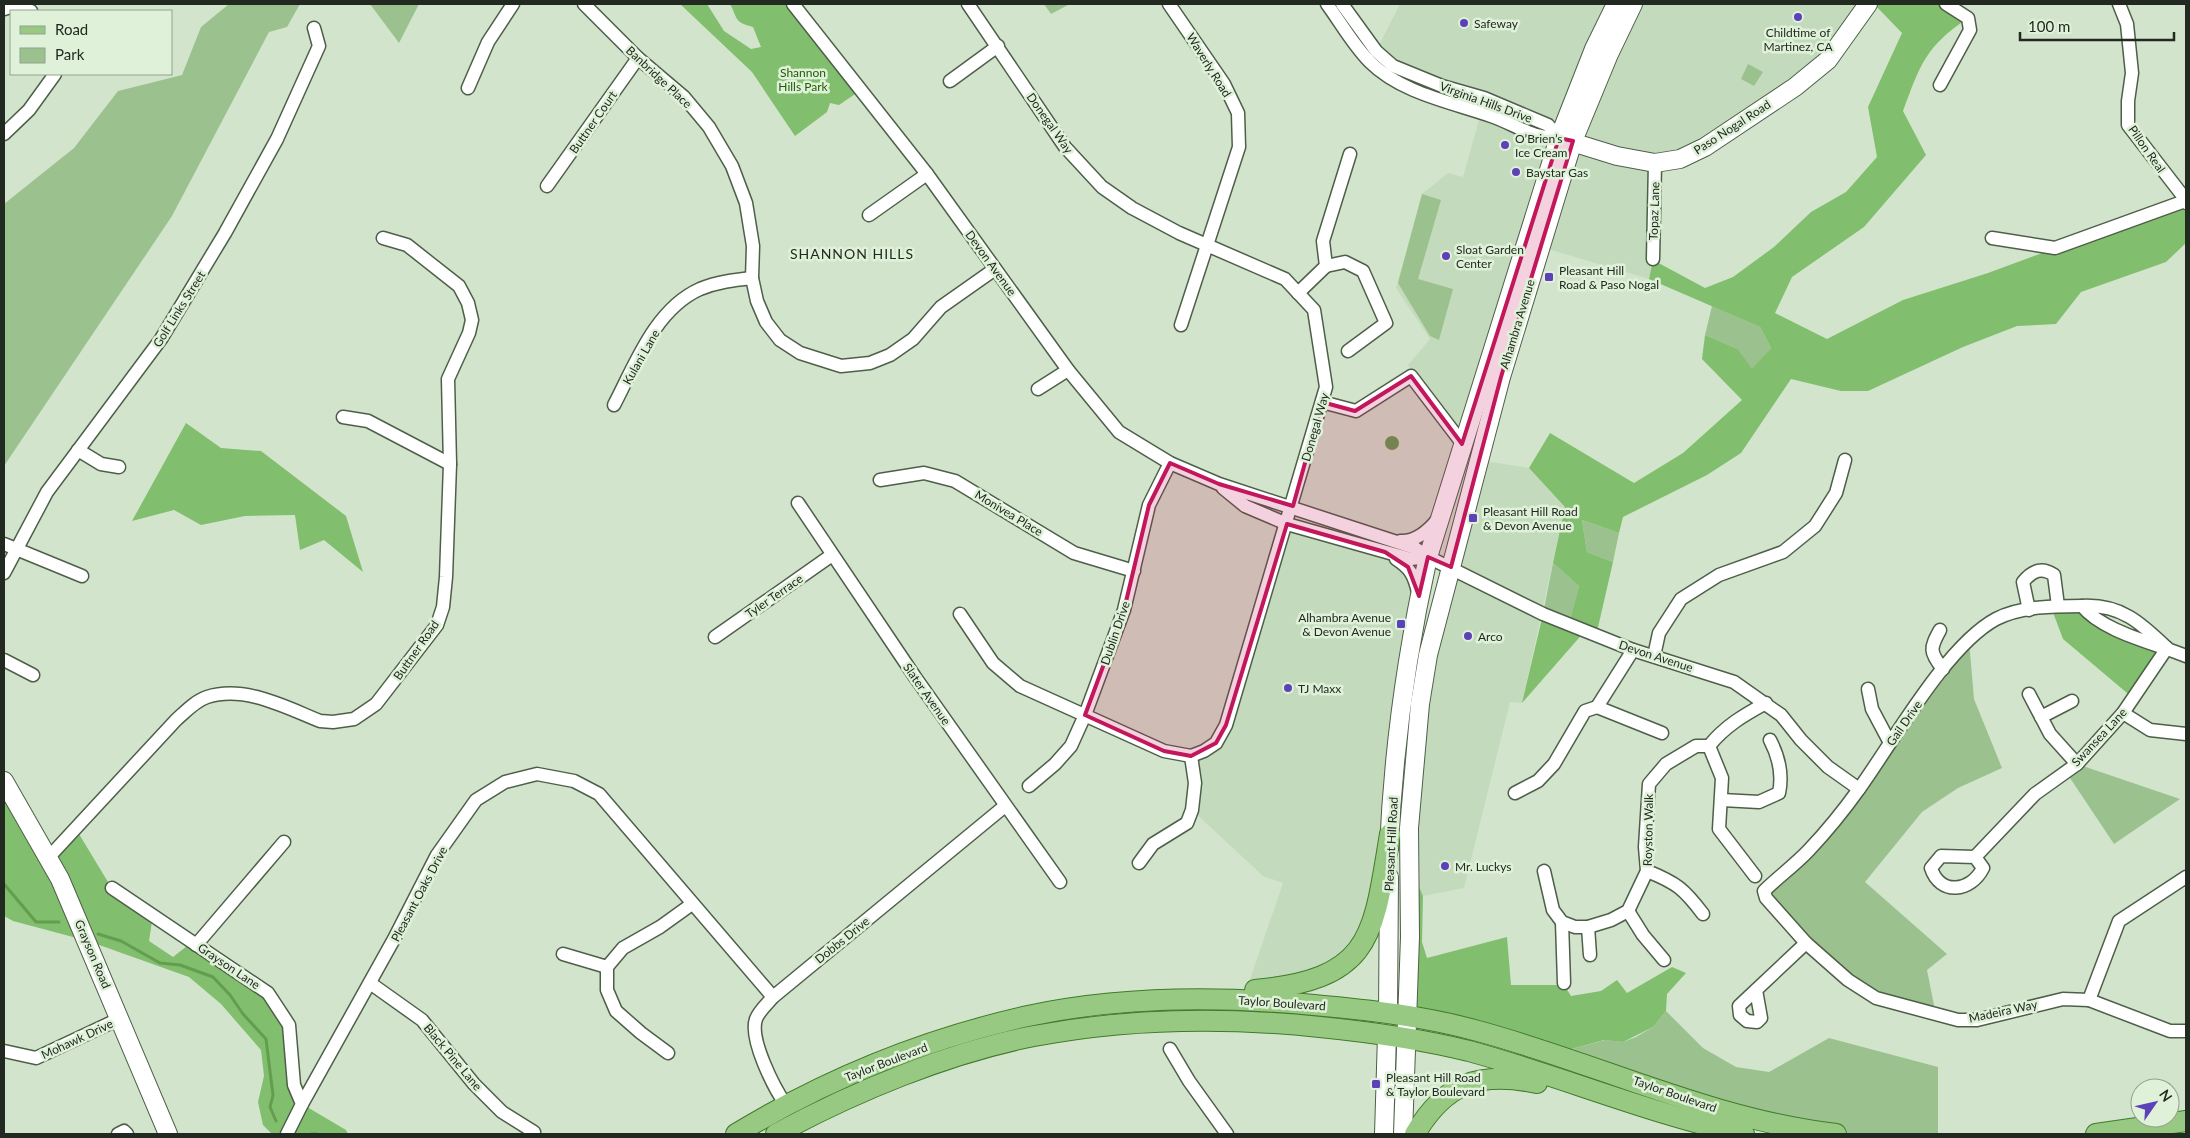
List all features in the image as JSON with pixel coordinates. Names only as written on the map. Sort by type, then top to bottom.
[{"type":"main road","name":"Alhambra Avenue","points":[[1451,567],[1566,140],[1594,49],[1616,4]]},
{"type":"main road","name":"Alhambra Avenue","points":[[1428,557],[1462,443],[1566,140],[1633,4]]},
{"type":"main road","name":"Paso Nogal Road","points":[[1566,140],[1617,156],[1655,163],[1680,159],[1705,147],[1794,87],[1828,60],[1868,4]]},
{"type":"main road","name":"Pleasant Hill Road","points":[[1403,1134],[1408,1038],[1397,1013],[1390,834],[1399,715],[1419,596],[1428,557]]},
{"type":"main road","name":"Pleasant Hill Road","points":[[1384,1134],[1387,1036],[1397,1013],[1410,937],[1409,828],[1416,734],[1428,655],[1451,567]]},
{"type":"main road","name":"Grayson Road","points":[[4,781],[49,857],[121,1018],[168,1134]]},
{"type":"main road","points":[[1173,1000],[1285,987],[1313,981],[1339,969],[1352,959],[1377,913],[1390,834]]},
{"type":"main road","name":"Taylor Boulevard","points":[[736,1134],[786,1105],[852,1074],[942,1040],[1018,1019],[1101,1005],[1173,1000],[1260,1000],[1397,1013],[1475,1030],[1557,1054],[1729,1113],[1814,1132],[1836,1134]]},
{"type":"main road","name":"Taylor Boulevard","points":[[776,1134],[860,1093],[949,1060],[1033,1037],[1104,1026],[1175,1020],[1260,1021],[1408,1038],[1469,1052],[1744,1134]]},
{"type":"main road","points":[[1415,1134],[1428,1113],[1440,1100],[1457,1087],[1478,1079],[1521,1080],[1603,1093]]},
{"type":"main road","points":[[2096,1134],[2186,1121]]},
{"type":"street","points":[[468,88],[488,42],[513,4]]},
{"type":"street","name":"Banbridge Place","points":[[584,4],[638,58],[684,97],[709,127],[732,166],[746,203],[753,246],[752,278],[757,301],[766,322],[780,340],[800,353],[840,366],[870,363],[890,355],[913,339],[941,308],[995,269]]},
{"type":"street","name":"Devon Avenue","points":[[793,4],[927,174],[1068,370],[1119,432],[1170,463],[1219,484],[1292,506],[1388,546],[1411,559],[1428,557],[1543,614],[1633,650],[1734,682],[1781,715],[1801,740],[1828,767],[1859,789]]},
{"type":"street","name":"Donegal Way","points":[[968,4],[1065,147],[1102,187],[1132,208],[1208,245],[1285,279],[1314,310],[1326,387],[1322,402],[1226,726],[1216,743],[1204,751],[1191,756]]},
{"type":"street","name":"Waverly Road","points":[[1169,4],[1224,84],[1238,113],[1239,147],[1181,325]]},
{"type":"street","name":"Virginia Hills Drive","points":[[1327,4],[1370,62],[1388,77],[1418,91],[1492,116],[1543,138],[1566,140]]},
{"type":"street","name":"Virginia Hills Drive","points":[[1342,4],[1376,51],[1393,66],[1442,86],[1484,98],[1548,124],[1566,140]]},
{"type":"street","points":[[1940,85],[1970,30],[1968,18],[1946,4]]},
{"type":"street","name":"Pillon Real","points":[[1992,238],[2055,248],[2186,201],[2128,125],[2128,101],[2132,74],[2127,24],[2119,4]]},
{"type":"street","points":[[4,9],[14,6],[28,10]]},
{"type":"street","name":"Golf Links Street","points":[[4,573],[9,547],[47,492],[161,339],[225,233],[277,139],[320,46],[314,28]]},
{"type":"street","points":[[950,80],[998,46]]},
{"type":"street","name":"Buttner Court","points":[[547,186],[638,58]]},
{"type":"street","points":[[4,134],[29,110],[54,75]]},
{"type":"street","points":[[1326,266],[1324,241],[1350,154]]},
{"type":"street","name":"Topaz Lane","points":[[1653,259],[1655,163]]},
{"type":"street","points":[[869,215],[927,174]]},
{"type":"street","name":"Buttner Road","points":[[49,857],[176,720],[206,698],[236,692],[320,721],[333,722],[354,719],[376,704],[437,624],[442,607],[446,578],[450,464],[448,379],[469,333],[472,320],[468,303],[459,286],[407,245],[383,238]]},
{"type":"street","points":[[1298,293],[1326,266],[1345,262],[1363,271],[1386,324],[1348,351]]},
{"type":"street","name":"Kulani Lane","points":[[614,405],[651,335],[671,310],[700,289],[718,283],[752,278]]},
{"type":"street","points":[[1038,389],[1068,370]]},
{"type":"street","points":[[1322,402],[1356,411],[1411,376],[1462,443]]},
{"type":"street","points":[[343,417],[368,421],[450,464]]},
{"type":"street","points":[[78,450],[101,464],[119,467]]},
{"type":"street","points":[[1654,656],[1659,633],[1681,599],[1719,575],[1782,552],[1815,526],[1836,493],[1845,460]]},
{"type":"street","name":"Dublin Drive","points":[[1029,786],[1055,764],[1071,746],[1085,715],[1124,610],[1149,505],[1170,463]]},
{"type":"street","name":"Monivea Place","points":[[880,480],[924,473],[955,481],[1074,553],[1134,571]]},
{"type":"street","name":"Devon Avenue","points":[[1219,484],[1245,506],[1287,524],[1388,546],[1420,537],[1439,518]]},
{"type":"street","name":"Slater Avenue","points":[[798,503],[832,556],[1005,806],[1060,882]]},
{"type":"street","name":"Devon Avenue","points":[[1388,546],[1408,566],[1414,576],[1419,596]]},
{"type":"street","points":[[9,547],[82,576]]},
{"type":"street","name":"Tyler Terrace","points":[[715,637],[832,556]]},
{"type":"street","points":[[2029,610],[2023,582],[2030,573],[2037,570],[2049,571],[2054,575],[2058,606]]},
{"type":"street","name":"Gail Drive","points":[[1766,898],[1764,891],[1808,852],[1859,789],[1943,669],[1969,640],[1997,619],[2029,610],[2058,606],[2100,605],[2136,619],[2168,648],[2186,656]]},
{"type":"street","points":[[960,614],[993,663],[1020,686],[1164,751],[1191,756],[1195,783],[1192,810],[1187,822],[1153,844],[1140,863]]},
{"type":"street","points":[[1940,630],[1932,644],[1933,657],[1943,669]]},
{"type":"street","name":"Swansea Lane","points":[[1975,857],[2035,794],[2077,764],[2123,713],[2168,648]]},
{"type":"street","points":[[1515,793],[1538,780],[1554,764],[1585,711],[1597,707],[1633,650]]},
{"type":"street","points":[[4,660],[33,675]]},
{"type":"street","points":[[1868,689],[1872,709],[1890,743]]},
{"type":"street","points":[[2029,694],[2050,734],[2077,764]]},
{"type":"street","points":[[2041,717],[2072,701]]},
{"type":"street","points":[[1755,876],[1719,829],[1722,778],[1709,746],[1722,730],[1744,714],[1766,703]]},
{"type":"street","points":[[1597,707],[1662,733]]},
{"type":"street","points":[[2123,713],[2150,730],[2186,734]]},
{"type":"street","points":[[1722,800],[1759,802],[1780,793],[1782,780],[1777,753],[1770,740]]},
{"type":"street","name":"Royston Walk","points":[[1628,911],[1648,871],[1645,848],[1649,784],[1666,764],[1696,746],[1709,746]]},
{"type":"street","name":"Pleasant Oaks Drive","points":[[302,1104],[370,983],[437,855],[476,800],[505,782],[537,774],[574,781],[599,794],[631,829],[692,904],[773,997]]},
{"type":"street","name":"Dobbs Drive","points":[[786,1105],[758,1047],[754,1034],[756,1018],[773,997],[1005,806]]},
{"type":"street","points":[[196,944],[284,842]]},
{"type":"street","points":[[1648,871],[1670,880],[1684,890],[1703,914]]},
{"type":"street","points":[[1544,872],[1550,903],[1562,922],[1564,983]]},
{"type":"street","points":[[2089,1000],[2118,921],[2186,877]]},
{"type":"street","name":"Grayson Lane","points":[[112,888],[268,993],[290,1025],[294,1085],[302,1104]]},
{"type":"street","name":"Madeira Way","points":[[1766,898],[1806,943],[1848,980],[1876,998],[1943,1017],[1977,1020],[2064,999],[2089,1000],[2170,1030],[2186,1031]]},
{"type":"street","points":[[668,1053],[641,1033],[616,1010],[607,990],[607,967],[623,948],[660,927],[692,904]]},
{"type":"street","points":[[1562,922],[1575,927],[1588,927],[1611,920],[1628,911],[1643,935],[1664,960]]},
{"type":"street","points":[[1588,927],[1590,955]]},
{"type":"street","points":[[1756,990],[1806,943]]},
{"type":"street","points":[[563,954],[607,967]]},
{"type":"street","name":"Black Pine Lane","points":[[370,983],[422,1020],[474,1084],[502,1112],[534,1132]]},
{"type":"street","name":"Mohawk Drive","points":[[4,1051],[36,1058],[121,1018]]},
{"type":"street","points":[[1170,1049],[1189,1081],[1226,1134]]},
{"type":"street","points":[[287,1134],[302,1104]]},
{"type":"street","points":[[118,1134],[124,1131],[127,1134]]},
{"type":"highlighted area","points":[[1559,138],[1573,141],[1501,377],[1451,567],[1428,557],[1419,596],[1408,567],[1385,552],[1287,524],[1226,725],[1216,743],[1191,756],[1164,751],[1085,715],[1124,610],[1149,505],[1170,463],[1219,484],[1293,506],[1322,402],[1355,411],[1411,376],[1462,444]]},
{"type":"shaded area","points":[[1400,4],[1614,4],[1463,441],[1408,365],[1430,339],[1396,288],[1422,194],[1448,173],[1463,177],[1481,113],[1543,138],[1548,125],[1442,86],[1376,51]]},
{"type":"shaded area","points":[[1633,4],[1868,4],[1828,60],[1735,126],[1655,163],[1653,259],[1649,279],[1541,247]]},
{"type":"shaded area","points":[[1389,436],[1395,436],[1399,443],[1395,450],[1389,450],[1385,446],[1385,440]]},
{"type":"shaded area","points":[[1479,460],[1529,468],[1565,507],[1522,703],[1510,702],[1464,888],[1423,896],[1409,864],[1420,704]]},
{"type":"shaded area","points":[[1287,524],[1385,552],[1414,576],[1390,834],[1352,959],[1246,991],[1283,883],[1263,876],[1192,810],[1191,756],[1216,743]]},
{"type":"green space","points":[[229,4],[300,4],[287,27],[269,32],[172,216],[4,466],[4,204],[74,148],[118,91],[182,75],[201,27]]},
{"type":"green space","points":[[370,4],[419,4],[399,43]]},
{"type":"green space","name":"Shannon Hills Park","points":[[680,4],[707,4],[724,31],[751,49],[761,47],[753,27],[739,21],[730,4],[793,4],[861,90],[839,105],[830,103],[827,112],[795,136],[752,72]]},
{"type":"green space","points":[[1044,4],[1070,4],[1051,14]]},
{"type":"green space","points":[[1874,4],[1961,4],[1968,18],[1943,38],[1926,58],[1914,81],[1903,111],[1926,155],[1864,227],[1792,277],[1775,313],[1827,339],[1903,300],[1988,273],[2186,200],[2186,243],[2166,262],[2081,292],[2056,324],[2017,326],[1963,347],[1868,391],[1841,391],[1791,379],[1741,453],[1707,475],[1623,517],[1619,533],[1582,520],[1587,552],[1613,562],[1596,636],[1585,631],[1522,703],[1543,614],[1569,624],[1579,586],[1553,563],[1565,507],[1529,468],[1550,433],[1634,483],[1683,453],[1742,400],[1702,359],[1705,335],[1738,349],[1752,369],[1771,348],[1760,327],[1649,279],[1653,260],[1705,288],[1733,277],[1774,247],[1811,212],[1846,192],[1877,157],[1868,107],[1902,33]]},
{"type":"green space","points":[[1748,64],[1763,72],[1754,86],[1741,79]]},
{"type":"green space","points":[[1422,194],[1441,200],[1418,279],[1453,289],[1439,340],[1430,336],[1398,283]]},
{"type":"green space","points":[[1712,306],[1760,327],[1771,348],[1752,370],[1738,349],[1705,335]]},
{"type":"green space","points":[[186,423],[221,448],[261,451],[346,516],[363,572],[324,540],[300,550],[295,515],[245,516],[201,525],[174,510],[132,521]]},
{"type":"green space","points":[[1582,520],[1619,533],[1613,562],[1587,552]]},
{"type":"green space","points":[[1553,563],[1579,586],[1569,625],[1543,614]]},
{"type":"green space","points":[[2082,606],[2167,648],[2133,698],[2063,639],[2051,607]]},
{"type":"green space","points":[[1969,640],[1974,699],[2002,768],[1958,788],[1922,812],[1865,882],[1947,954],[1927,970],[1936,1015],[1876,998],[1766,898],[1772,883],[1808,852]]},
{"type":"green space","points":[[2077,764],[2180,799],[2114,844],[2066,772]]},
{"type":"green space","points":[[4,781],[49,857],[76,829],[111,887],[153,915],[149,941],[173,957],[192,942],[268,993],[289,1025],[302,1104],[346,1130],[348,1134],[272,1134],[263,1125],[258,1102],[264,1076],[261,1050],[221,1004],[189,977],[88,941],[13,921],[4,916]]},
{"type":"green space","points":[[1409,864],[1423,896],[1422,942],[1427,958],[1507,937],[1511,985],[1564,985],[1571,996],[1601,991],[1617,980],[1627,993],[1672,967],[1686,973],[1667,994],[1666,1011],[1653,1027],[1623,1042],[1604,1040],[1557,1053],[1407,1015]]},
{"type":"green space","points":[[1666,1011],[1703,1048],[1736,1067],[1769,1072],[1829,1038],[1938,1067],[1938,1134],[1836,1134],[1557,1053],[1605,1040],[1623,1042],[1636,1037],[1653,1027]]},
{"type":"waterway","points":[[4,884],[36,922],[59,922]]},
{"type":"waterway","points":[[98,934],[121,941],[160,963],[180,965],[213,977],[266,1039],[273,1095],[270,1107],[276,1121]]},
{"type":"waterway","points":[[311,1134],[317,1134]]},
{"type":"place","name":"Childtime of Martinez, CA","points":[[1798,17]]},
{"type":"place","name":"Safeway","points":[[1464,23]]},
{"type":"place","name":"O’Brien’s Ice Cream","points":[[1505,145]]},
{"type":"place","name":"Baystar Gas","points":[[1516,172]]},
{"type":"place","name":"Sloat Garden Center","points":[[1446,256]]},
{"type":"place","name":"Pleasant Hill Road & Paso Nogal","points":[[1549,277]]},
{"type":"place","name":"Pleasant Hill Road & Devon Avenue","points":[[1473,518]]},
{"type":"place","name":"Alhambra Avenue & Devon Avenue","points":[[1401,624]]},
{"type":"place","name":"Arco","points":[[1468,636]]},
{"type":"place","name":"TJ Maxx","points":[[1288,688]]},
{"type":"place","name":"Mr. Luckys","points":[[1445,866]]},
{"type":"place","name":"Pleasant Hill Road & Taylor Boulevard","points":[[1376,1084]]},
{"type":"district","name":"SHANNON HILLS","points":[[852,253]]}]
